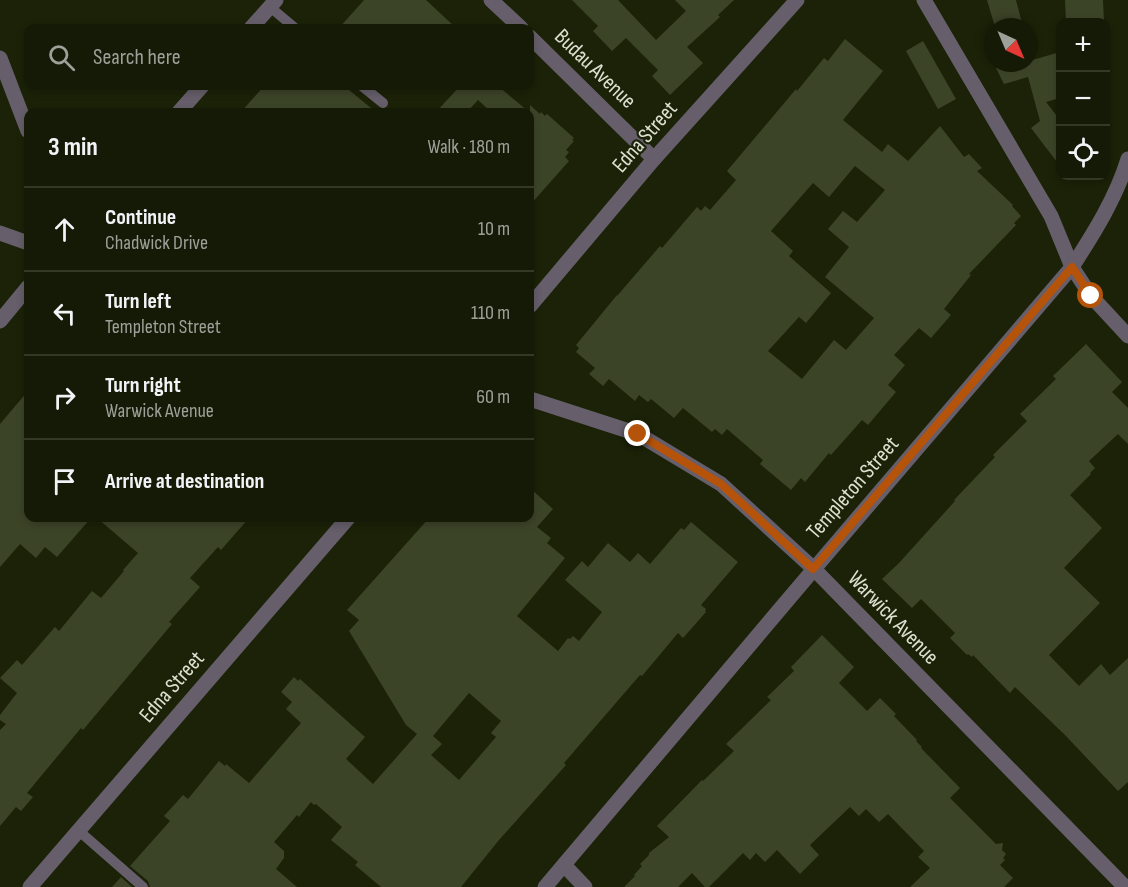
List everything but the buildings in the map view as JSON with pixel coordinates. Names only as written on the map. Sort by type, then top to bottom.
[{"type":"street","name":"Budau Avenue","points":[[491,0],[517,24]]},
{"type":"street","name":"Edna Street","points":[[534,301],[654,159],[797,0]]},
{"type":"street","points":[[924,0],[1051,216],[1072,267],[1091,296],[1128,336]]},
{"type":"street","points":[[255,24],[273,3]]},
{"type":"street","name":"Budau Avenue","points":[[534,41],[654,159]]},
{"type":"street","points":[[0,58],[24,121]]},
{"type":"street","points":[[184,108],[199,90]]},
{"type":"street","name":"Templeton Street","points":[[544,887],[1072,267],[1097,228],[1122,178],[1128,159]]},
{"type":"street","points":[[0,233],[24,242]]},
{"type":"street","points":[[0,321],[24,292]]},
{"type":"street","name":"Warwick Avenue","points":[[534,400],[638,434],[721,484],[813,569],[1125,887]]},
{"type":"street","name":"Edna Street","points":[[30,887],[345,522]]},
{"type":"street","points":[[564,865],[585,887]]},
{"type":"lane","points":[[273,3],[291,24]]},
{"type":"lane","points":[[367,90],[382,103]]},
{"type":"lane","points":[[79,831],[143,887]]},
{"type":"route","points":[[638,434],[721,484],[813,569],[1072,267],[1091,296]]}]
